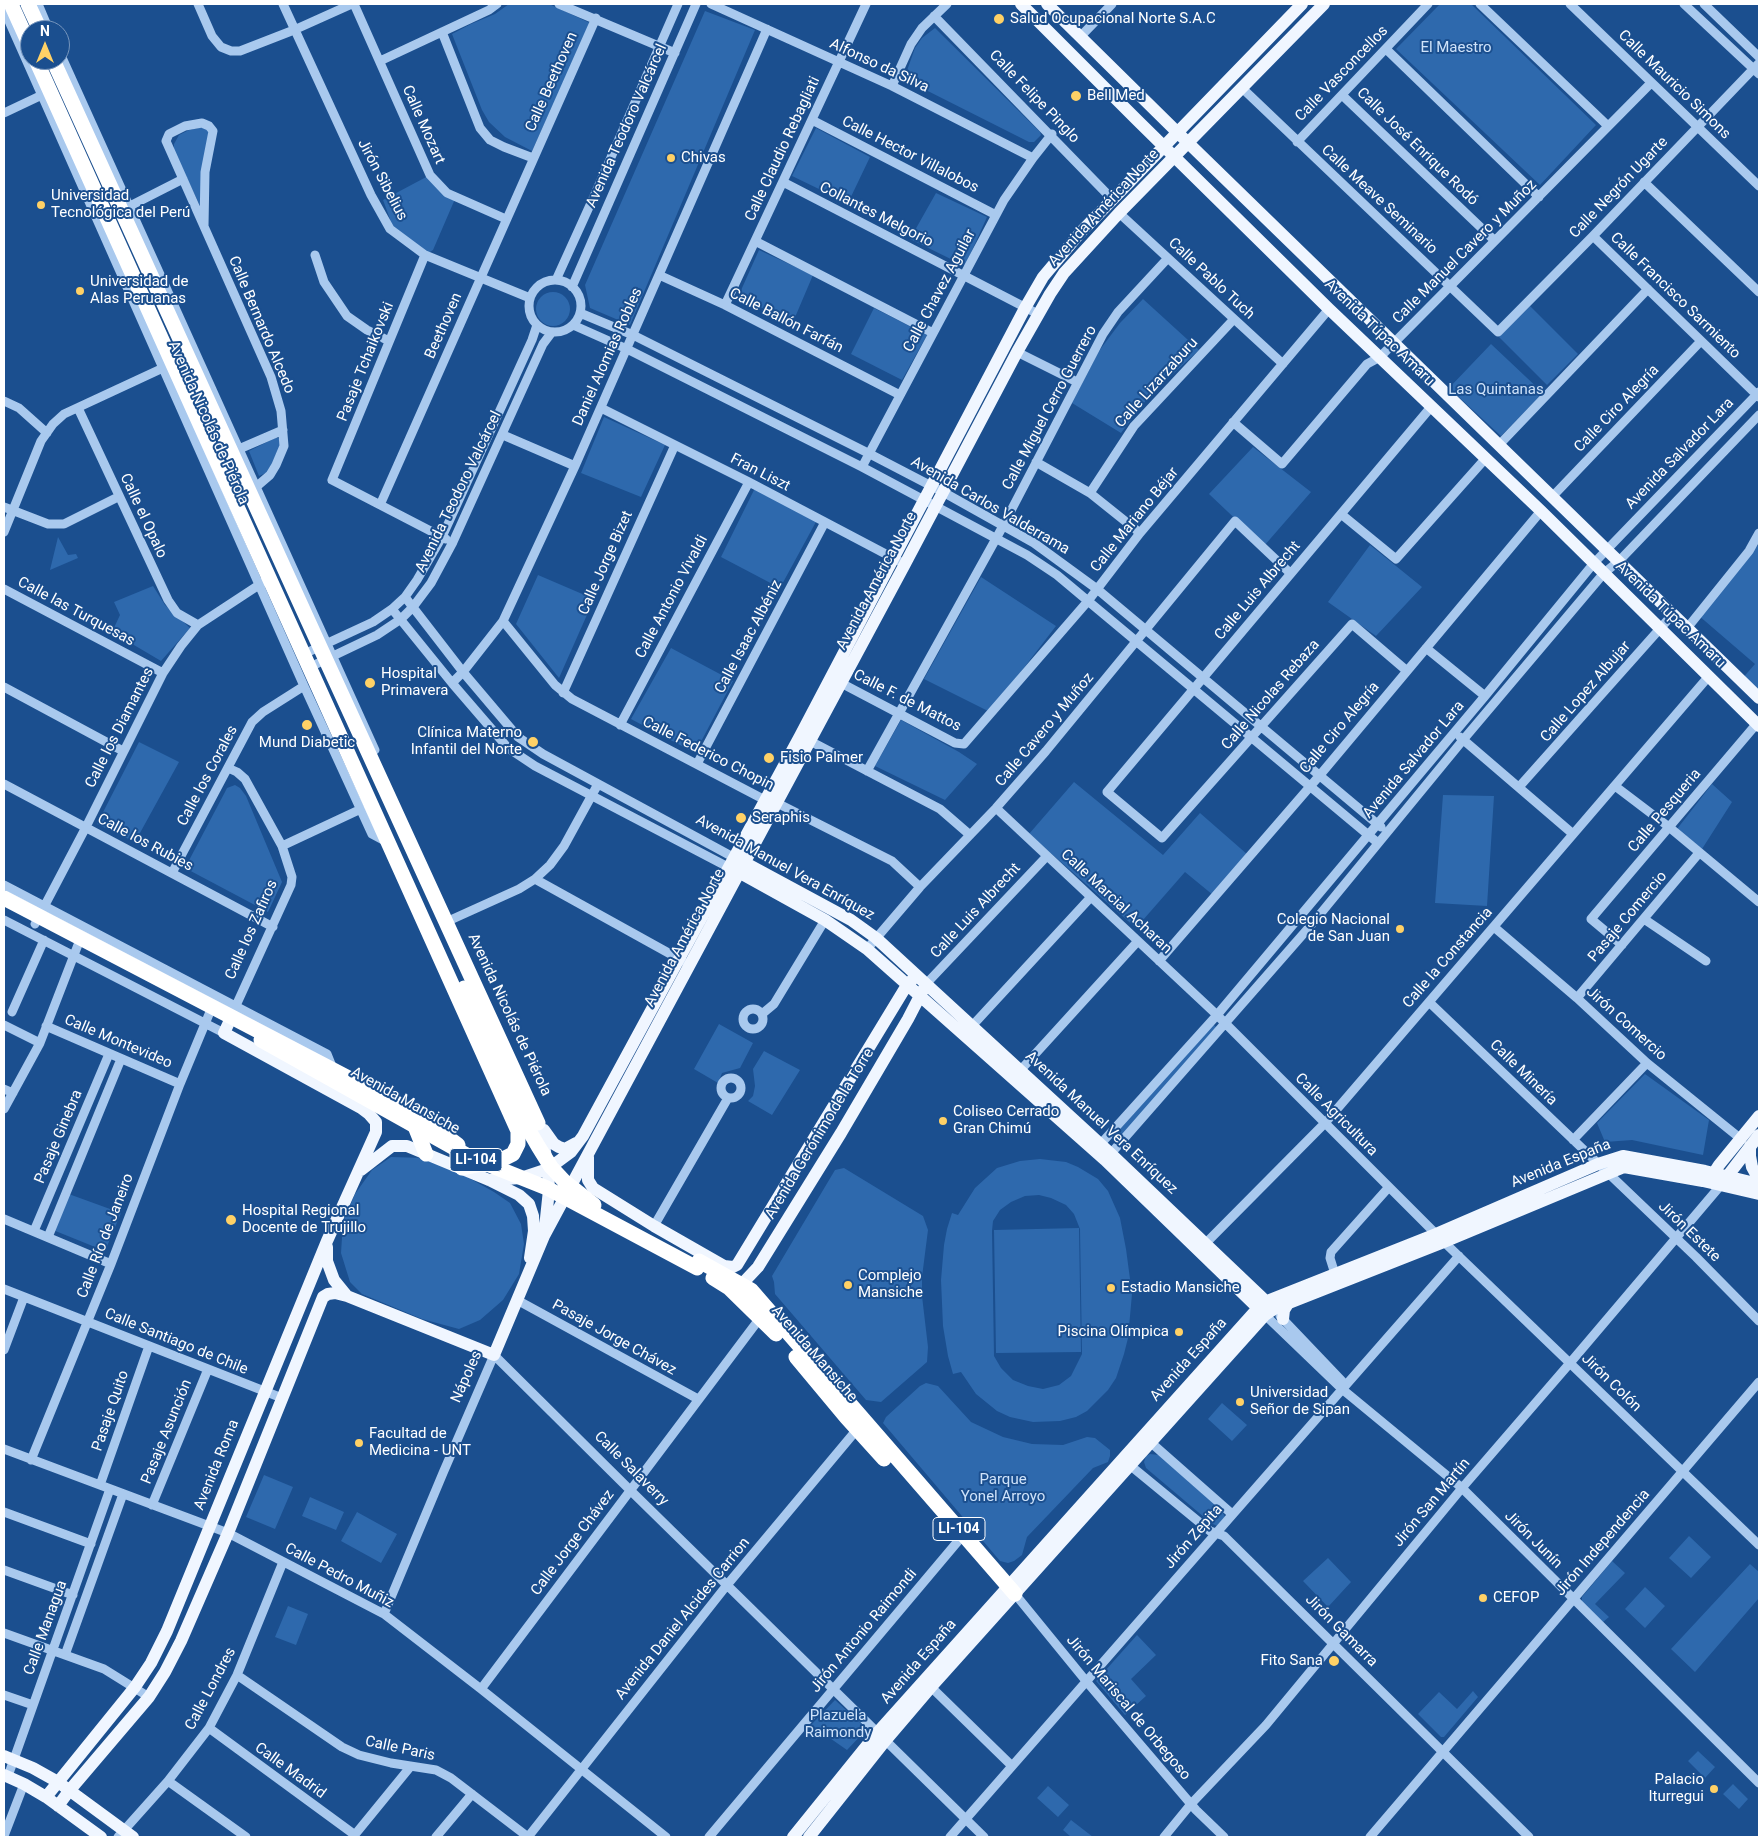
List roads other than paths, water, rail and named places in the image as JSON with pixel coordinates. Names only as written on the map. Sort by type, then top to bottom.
[{"type":"highway","points":[[19,8],[30,20]]},
{"type":"highway","name":"Avenida Nicolás de Piérola","points":[[40,70],[62,128],[265,581],[307,661],[518,1131],[518,1144],[512,1154],[495,1163],[487,1163]]},
{"type":"highway","name":"Avenida Nicolás de Piérola","points":[[58,70],[125,208],[326,652],[399,819],[538,1122]]},
{"type":"highway","name":"Avenida Mansiche","points":[[434,895],[434,913],[437,926],[527,1127],[551,1167],[565,1182],[591,1203],[735,1286],[751,1290],[860,1425],[886,1461],[902,1465],[1011,1590]]},
{"type":"highway","name":"Avenida Mansiche","points":[[4,898],[39,916],[77,946],[209,1015],[230,1020],[402,1106],[425,1120],[473,1156],[487,1163]]},
{"type":"highway","name":"Avenida Mansiche","points":[[4,908],[39,916]]},
{"type":"highway","name":"Avenida Mansiche","points":[[230,1020],[261,1040],[472,1158],[547,1188],[698,1264]]},
{"type":"highway","points":[[402,1106],[413,1121],[426,1154]]},
{"type":"highway","points":[[462,1168],[487,1163]]},
{"type":"highway","name":"Avenida Mansiche","points":[[735,1286],[760,1318],[769,1325],[860,1425]]},
{"type":"main road","name":"Avenida Túpac Amaru","points":[[1021,4],[1329,309],[1758,723]]},
{"type":"main road","name":"Avenida Túpac Amaru","points":[[1047,4],[1759,698]]},
{"type":"main road","name":"Avenida América Norte","points":[[771,802],[810,741],[905,564],[930,503],[1025,308],[1043,277],[1062,253],[1112,199],[1302,4]]},
{"type":"main road","name":"Avenida América Norte","points":[[937,489],[1038,314],[1064,273],[1119,213],[1324,4]]},
{"type":"main road","points":[[1147,129],[1161,117]]},
{"type":"main road","points":[[1141,169],[1152,179]]},
{"type":"main road","name":"Avenida América Norte","points":[[544,1236],[588,1154],[652,1023],[771,802],[894,558],[930,503]]},
{"type":"main road","name":"Avenida Manuel Vera Enríquez","points":[[736,864],[825,920],[912,980],[926,984],[972,1026],[1017,1074],[1098,1147],[1266,1308]]},
{"type":"main road","name":"Avenida Manuel Vera Enríquez","points":[[736,864],[850,920],[876,938],[912,980],[920,996],[1017,1074]]},
{"type":"main road","name":"Avenida Gerónimo de la Torre","points":[[654,1226],[724,1266],[733,1267],[737,1265],[912,980]]},
{"type":"main road","name":"Avenida Gerónimo de la Torre","points":[[735,1286],[758,1268],[841,1133],[908,1019],[926,984]]},
{"type":"main road","points":[[908,1019],[924,1011],[940,1014]]},
{"type":"main road","name":"Avenida Mansiche","points":[[230,1020],[369,1114],[376,1122]]},
{"type":"main road","name":"Avenida América Norte","points":[[488,1180],[522,1178],[548,1169],[571,1152],[652,1023]]},
{"type":"main road","points":[[1717,1179],[1745,1142],[1759,1116]]},
{"type":"main road","name":"Avenida Roma","points":[[46,1797],[135,1688],[151,1663],[167,1631],[327,1241],[376,1132],[376,1122]]},
{"type":"main road","points":[[538,1122],[554,1144],[559,1147],[565,1149],[580,1140]]},
{"type":"main road","name":"Avenida Nicolás de Piérola","points":[[538,1122],[548,1169],[548,1197],[544,1236]]},
{"type":"main road","points":[[1745,1142],[1759,1135]]},
{"type":"main road","points":[[1745,1142],[1752,1167],[1759,1182]]},
{"type":"main road","points":[[358,1171],[392,1146],[407,1146],[462,1168],[519,1195],[529,1204],[533,1216],[534,1231],[524,1281]]},
{"type":"main road","points":[[588,1154],[588,1180],[593,1188],[654,1226]]},
{"type":"main road","name":"Avenida España","points":[[793,1837],[1011,1590],[1266,1308],[1335,1274],[1440,1238],[1616,1157],[1628,1156],[1717,1179],[1759,1194]]},
{"type":"main road","name":"Avenida España","points":[[1266,1308],[1289,1302],[1440,1238],[1624,1167],[1717,1179],[1759,1182]]},
{"type":"main road","name":"Nápoles","points":[[494,1355],[544,1236]]},
{"type":"main road","points":[[327,1241],[327,1261],[334,1280],[347,1296]]},
{"type":"main road","name":"Calle Salaverry","points":[[282,1398],[323,1297],[328,1294],[335,1293],[347,1296],[494,1355]]},
{"type":"main road","points":[[1282,1319],[1284,1310],[1289,1302]]},
{"type":"main road","points":[[58,1806],[149,1697],[165,1672],[181,1641],[228,1533],[282,1398]]},
{"type":"main road","name":"Avenida España","points":[[809,1837],[881,1737],[931,1687],[1011,1590]]},
{"type":"main road","points":[[9,1758],[33,1768],[58,1782],[125,1835]]},
{"type":"main road","points":[[6,1776],[46,1797],[102,1837]]},
{"type":"street","points":[[198,4],[212,36],[221,47],[231,51],[240,51],[353,4]]},
{"type":"street","name":"Jirón Sibelius","points":[[283,4],[371,195],[390,230],[425,254],[530,298]]},
{"type":"street","name":"Calle Mozart","points":[[353,4],[430,175],[447,193],[506,219]]},
{"type":"street","points":[[380,61],[490,10],[497,4]]},
{"type":"street","points":[[559,4],[596,18],[674,53]]},
{"type":"street","name":"Avenida Teodoro Valcárcel","points":[[556,280],[678,4]]},
{"type":"street","name":"Avenida Teodoro Valcárcel","points":[[572,287],[696,4]]},
{"type":"street","name":"Alfonso da Silva","points":[[711,4],[892,86],[1033,158]]},
{"type":"street","name":"Calle Claudio Rebagliati","points":[[725,305],[866,4]]},
{"type":"street","points":[[892,86],[911,44],[922,28],[947,4]]},
{"type":"street","points":[[1080,37],[1112,4]]},
{"type":"street","name":"Calle Vasconcellos","points":[[1297,142],[1428,4]]},
{"type":"street","points":[[1480,4],[1608,126]]},
{"type":"street","name":"Calle Mauricio Simons","points":[[1570,4],[1759,186]]},
{"type":"street","points":[[1684,4],[1757,69]]},
{"type":"street","points":[[1704,4],[1759,57]]},
{"type":"street","points":[[19,8],[36,20]]},
{"type":"street","name":"Avenida Nicolás de Piérola","points":[[19,8],[42,95],[62,128]]},
{"type":"street","name":"Calle Felipe Pinglo","points":[[934,16],[1052,134],[1112,199]]},
{"type":"street","name":"Calle Beethoven","points":[[533,158],[596,18]]},
{"type":"street","name":"Daniel Alomias Robles","points":[[452,684],[503,621],[601,408],[767,29]]},
{"type":"street","points":[[442,32],[480,128],[490,140],[533,158]]},
{"type":"street","points":[[1386,49],[1539,197]]},
{"type":"street","name":"Calle Negrón Ugarte","points":[[1498,332],[1698,126],[1757,69]]},
{"type":"street","name":"Avenida Nicolás de Piérola","points":[[67,70],[125,208]]},
{"type":"street","name":"Calle Manuel Cavero y Muñoz","points":[[1233,422],[1282,464],[1367,364],[1380,357],[1394,344],[1651,82]]},
{"type":"street","name":"Calle Meave Seminario","points":[[1242,88],[1498,332]]},
{"type":"street","points":[[4,113],[42,95]]},
{"type":"street","name":"Calle José Enrique Rodó","points":[[1342,95],[1495,241]]},
{"type":"street","name":"Calle Hector Villalobos","points":[[812,120],[996,215]]},
{"type":"street","name":"Calle Bernardo Alcedo","points":[[204,226],[206,172],[213,131],[207,124],[202,123],[186,126],[169,134],[166,141],[271,378],[281,411],[284,446],[270,475],[256,487]]},
{"type":"street","name":"Calle Chavez Aguilar","points":[[862,467],[1004,200],[1052,134]]},
{"type":"street","name":"Beethoven","points":[[380,505],[533,158]]},
{"type":"street","points":[[125,208],[183,179]]},
{"type":"street","name":"Collantes Melgorio","points":[[783,182],[1038,314]]},
{"type":"street","points":[[1644,182],[1759,292]]},
{"type":"street","points":[[595,194],[610,200]]},
{"type":"street","name":"Calle Pablo Tuch","points":[[1119,213],[1283,364]]},
{"type":"street","name":"Calle Francisco Sarmiento","points":[[1593,236],[1758,395]]},
{"type":"street","points":[[755,241],[933,333]]},
{"type":"street","name":"Pasaje Tchaikovski","points":[[380,505],[332,480],[425,254]]},
{"type":"street","points":[[315,256],[324,282],[347,316],[389,341]]},
{"type":"street","name":"Calle Miguel Cerro Guerrero","points":[[867,771],[997,538],[1103,334],[1118,312],[1168,258]]},
{"type":"street","name":"Calle Ballón Farfán","points":[[659,275],[725,305],[900,394]]},
{"type":"street","points":[[556,280],[572,287],[580,299],[580,313],[573,325],[567,329],[552,332],[544,330],[537,325],[529,312],[530,298],[534,290],[540,284],[556,280]]},
{"type":"street","points":[[1499,445],[1648,289]]},
{"type":"street","name":"Calle Mariano Béjar","points":[[960,744],[964,744],[1088,601],[1140,533],[1329,309]]},
{"type":"street","name":"Avenida Carlos Valderrama","points":[[580,313],[633,335],[868,453],[1034,543],[1097,589],[1387,832]]},
{"type":"street","name":"Calle Lizarzaburu","points":[[1090,493],[1140,419],[1234,319]]},
{"type":"street","name":"Avenida Teodoro Valcárcel","points":[[307,661],[326,652],[392,609],[405,597],[417,580],[442,537],[532,340],[537,325]]},
{"type":"street","name":"Avenida Carlos Valderrama","points":[[573,325],[627,349],[862,467],[1027,554],[1057,575],[1378,843]]},
{"type":"street","name":"Avenida Teodoro Valcárcel","points":[[307,661],[326,652],[377,635],[401,619],[413,607],[431,583],[453,542],[544,344],[552,332]]},
{"type":"street","name":"Calle Ciro Alegría","points":[[1552,497],[1701,341]]},
{"type":"street","points":[[1017,352],[1077,382]]},
{"type":"street","points":[[4,532],[8,509],[41,441],[64,414],[168,364],[192,355]]},
{"type":"street","name":"Avenida Nicolás de Piérola","points":[[192,355],[239,449],[326,652]]},
{"type":"street","name":"Avenida Salvador Lara","points":[[1098,1147],[1217,1015],[1455,732],[1594,563],[1758,395]]},
{"type":"street","points":[[4,400],[19,408],[47,433]]},
{"type":"street","name":"Calle Luis Albrecht","points":[[1162,838],[1107,792],[1431,406]]},
{"type":"street","name":"Calle el Opalo","points":[[78,408],[118,497],[168,600],[177,613],[198,625]]},
{"type":"street","name":"Fran Liszt","points":[[601,408],[749,482],[905,564]]},
{"type":"street","name":"Avenida Salvador Lara","points":[[1108,1157],[1312,924],[1463,740],[1604,573],[1619,561],[1759,416]]},
{"type":"street","points":[[239,449],[283,430]]},
{"type":"street","points":[[503,435],[575,466]]},
{"type":"street","name":"Calle Jorge Bizet","points":[[563,693],[675,445]]},
{"type":"street","points":[[1341,514],[1396,558],[1485,459]]},
{"type":"street","points":[[1036,462],[1090,493],[1140,533]]},
{"type":"street","points":[[1675,480],[1688,491]]},
{"type":"street","name":"Calle Antonio Vivaldi","points":[[620,725],[749,482]]},
{"type":"street","points":[[8,509],[48,524],[64,524],[118,497]]},
{"type":"street","points":[[380,505],[453,542]]},
{"type":"street","name":"Calle Ciro Alegría","points":[[1159,961],[1320,775],[1541,512]]},
{"type":"street","name":"Calle Isaac Albéniz","points":[[697,764],[825,522]]},
{"type":"street","name":"Calle Cavero y Muñoz","points":[[867,948],[920,887],[996,808],[1046,751],[1235,522],[1290,573]]},
{"type":"street","points":[[1688,627],[1749,550],[1759,533]]},
{"type":"street","name":"Avenida Nicolás de Piérola","points":[[265,581],[304,686],[372,834],[389,843]]},
{"type":"street","name":"Calle los Diamantes","points":[[39,916],[163,673],[181,646],[198,625],[265,581]]},
{"type":"street","name":"Calle las Turquesas","points":[[4,589],[163,673]]},
{"type":"street","name":"Avenida Manuel Vera Enríquez","points":[[405,597],[463,672],[518,737],[543,754],[736,864]]},
{"type":"street","name":"Avenida Manuel Vera Enríquez","points":[[392,609],[452,684],[508,748],[535,766],[736,864]]},
{"type":"street","name":"Calle Lopez Albujar","points":[[1519,788],[1673,614]]},
{"type":"street","name":"Calle Federico Chopin","points":[[503,621],[563,693],[620,725],[892,861],[920,887]]},
{"type":"street","name":"Calle Nicolas Rebaza","points":[[1162,838],[1352,624],[1407,671]]},
{"type":"street","points":[[1426,648],[1485,696]]},
{"type":"street","name":"Calle la Constancia","points":[[1203,1246],[1325,1123],[1709,676]]},
{"type":"street","name":"Calle F. de Mattos","points":[[841,683],[960,744]]},
{"type":"street","name":"Calle los Corales","points":[[172,873],[252,722],[263,712],[304,686]]},
{"type":"street","points":[[4,687],[124,751]]},
{"type":"street","name":"Calle Pesqueria","points":[[1622,945],[1591,919],[1758,723]]},
{"type":"street","points":[[1455,732],[1573,834]]},
{"type":"street","points":[[810,741],[940,810],[970,835]]},
{"type":"street","name":"Calle los Zafiros","points":[[228,768],[237,772],[245,779],[282,846],[292,877],[291,885],[273,927],[230,1020]]},
{"type":"street","name":"Calle los Rubies","points":[[4,784],[273,927]]},
{"type":"street","points":[[446,922],[519,889],[535,879],[550,865],[564,846],[598,784]]},
{"type":"street","points":[[1615,786],[1669,827],[1759,902]]},
{"type":"street","name":"Calle Marcial Acharan","points":[[996,808],[1217,1015]]},
{"type":"street","points":[[282,846],[361,809]]},
{"type":"street","name":"Pasaje Comercio","points":[[1578,998],[1699,853]]},
{"type":"street","name":"Calle Luis Albrecht","points":[[926,984],[1047,856]]},
{"type":"street","points":[[535,879],[684,962]]},
{"type":"street","name":"Avenida Mansiche","points":[[4,886],[39,916],[230,1020]]},
{"type":"street","points":[[972,1026],[1091,897]]},
{"type":"street","points":[[1301,915],[1312,924]]},
{"type":"street","points":[[1644,919],[1706,961]]},
{"type":"street","name":"Avenida Mansiche","points":[[4,920],[44,940],[77,946]]},
{"type":"street","points":[[762,1014],[774,1004],[825,920]]},
{"type":"street","name":"Jirón Comercio","points":[[1494,927],[1578,998],[1647,1063],[1745,1142]]},
{"type":"street","points":[[12,1012],[44,940]]},
{"type":"street","points":[[1017,1074],[1138,941]]},
{"type":"street","points":[[4,1109],[40,1043],[77,946]]},
{"type":"street","name":"Calle Minería","points":[[1429,1002],[1598,1164]]},
{"type":"street","name":"Calle Río de Janeiro","points":[[32,1460],[209,1015]]},
{"type":"street","name":"Calle Agricultura","points":[[1217,1015],[1440,1238]]},
{"type":"street","points":[[4,1025],[40,1043]]},
{"type":"street","name":"Calle Montevideo","points":[[46,1026],[180,1084]]},
{"type":"street","name":"Pasaje Ginebra","points":[[34,1232],[109,1054]]},
{"type":"street","name":"Pasaje Ginebra","points":[[48,1237],[121,1059]]},
{"type":"street","points":[[1573,1140],[1647,1063]]},
{"type":"street","points":[[4,1089],[13,1093]]},
{"type":"street","points":[[654,1226],[728,1098]]},
{"type":"street","name":"Jirón Estete","points":[[1598,1164],[1759,1321]]},
{"type":"street","name":"Jirón San Martín","points":[[1164,1837],[1192,1804],[1266,1725],[1462,1488],[1676,1238],[1717,1179]]},
{"type":"street","points":[[1335,1274],[1330,1258],[1331,1252],[1389,1187]]},
{"type":"street","points":[[4,1219],[111,1264]]},
{"type":"street","name":"Jirón Colón","points":[[1440,1238],[1759,1545]]},
{"type":"street","name":"Jirón Zepita","points":[[950,1837],[1011,1765],[1459,1256]]},
{"type":"street","name":"Calle Santiago de Chile","points":[[4,1289],[282,1398]]},
{"type":"street","points":[[4,1350],[24,1297]]},
{"type":"street","name":"Pasaje Jorge Chávez","points":[[517,1300],[698,1399]]},
{"type":"street","name":"Jirón Junín","points":[[1266,1308],[1282,1319],[1342,1381],[1342,1389]]},
{"type":"street","name":"Jirón Junín","points":[[1266,1308],[1342,1389],[1462,1488],[1759,1783]]},
{"type":"street","name":"Calle Jorge Chávez","points":[[481,1689],[760,1318]]},
{"type":"street","name":"Pasaje Quito","points":[[100,1485],[149,1346]]},
{"type":"street","name":"Calle Salaverry","points":[[494,1355],[984,1837]]},
{"type":"street","name":"Nápoles","points":[[384,1614],[494,1355]]},
{"type":"street","name":"Pasaje Asunción","points":[[152,1505],[208,1369]]},
{"type":"street","name":"Jirón Independencia","points":[[1370,1837],[1759,1382]]},
{"type":"street","name":"Avenida Daniel Alcides Carrion","points":[[528,1837],[727,1585],[860,1425]]},
{"type":"street","points":[[1147,1439],[1232,1514]]},
{"type":"street","name":"Calle Pedro Muñiz","points":[[4,1449],[228,1533],[384,1614],[666,1837]]},
{"type":"street","name":"Jirón Gamarra","points":[[1126,1462],[1210,1530],[1224,1536],[1529,1837]]},
{"type":"street","name":"Calle Managua","points":[[6,1776],[9,1758],[34,1706],[110,1489]]},
{"type":"street","name":"Calle Managua","points":[[65,1655],[123,1494]]},
{"type":"street","points":[[4,1512],[92,1544]]},
{"type":"street","name":"Jirón Antonio Raimondi","points":[[708,1837],[964,1534]]},
{"type":"street","name":"Calle Londres","points":[[125,1835],[209,1728],[237,1675],[283,1562]]},
{"type":"street","points":[[4,1570],[73,1595]]},
{"type":"street","name":"Jirón Mariscal de Orbegoso","points":[[1011,1590],[1086,1681],[1192,1804],[1224,1837]]},
{"type":"street","points":[[4,1633],[104,1670],[149,1697]]},
{"type":"street","name":"Calle Paris","points":[[237,1675],[342,1747],[359,1755],[436,1770],[472,1794],[528,1837]]},
{"type":"street","points":[[931,1687],[1011,1765]]},
{"type":"street","points":[[4,1695],[34,1706]]},
{"type":"street","name":"Calle Madrid","points":[[209,1728],[354,1836]]},
{"type":"street","points":[[354,1836],[411,1766]]},
{"type":"street","points":[[168,1781],[246,1837]]},
{"type":"street","points":[[4,1836],[24,1784]]},
{"type":"street","points":[[436,1837],[472,1794]]},
{"type":"place","name":"Salud Ocupacional Norte S.A.C","points":[[999,19]]},
{"type":"place","name":"Bell Med","points":[[1076,96]]},
{"type":"place","name":"Chivas","points":[[671,158]]},
{"type":"place","name":"Universidad Tecnológica del Perú","points":[[41,205]]},
{"type":"place","name":"Universidad de Alas Peruanas","points":[[80,291]]},
{"type":"place","name":"Hospital Primavera","points":[[370,683]]},
{"type":"place","name":"Mund Diabetic","points":[[307,725]]},
{"type":"place","name":"Clínica Materno Infantil del Norte","points":[[533,742]]},
{"type":"place","name":"Fisio Palmer","points":[[769,758]]},
{"type":"place","name":"Seraphis","points":[[741,818]]},
{"type":"place","name":"Colegio Nacional de San Juan","points":[[1400,929]]},
{"type":"place","name":"Coliseo Cerrado Gran Chimú","points":[[943,1121]]},
{"type":"place","name":"Hospital Regional Docente de Trujillo","points":[[231,1220]]},
{"type":"place","name":"Complejo Mansiche","points":[[848,1285]]},
{"type":"place","name":"Estadio Mansiche","points":[[1111,1288]]},
{"type":"place","name":"Piscina Olímpica","points":[[1179,1332]]},
{"type":"place","name":"Universidad Señor de Sipan","points":[[1240,1402]]},
{"type":"place","name":"Facultad de Medicina - UNT","points":[[359,1443]]},
{"type":"place","name":"CEFOP","points":[[1483,1598]]},
{"type":"place","name":"Fito Sana","points":[[1334,1661]]},
{"type":"place","name":"Palacio Iturregui","points":[[1714,1789]]},
{"type":"park label","name":"El Maestro","points":[[1456,48]]},
{"type":"park label","name":"Las Quintanas","points":[[1496,390]]},
{"type":"park label","name":"Parque Yonel Arroyo","points":[[1003,1488]]},
{"type":"park label","name":"Plazuela Raimondy","points":[[838,1724]]}]
